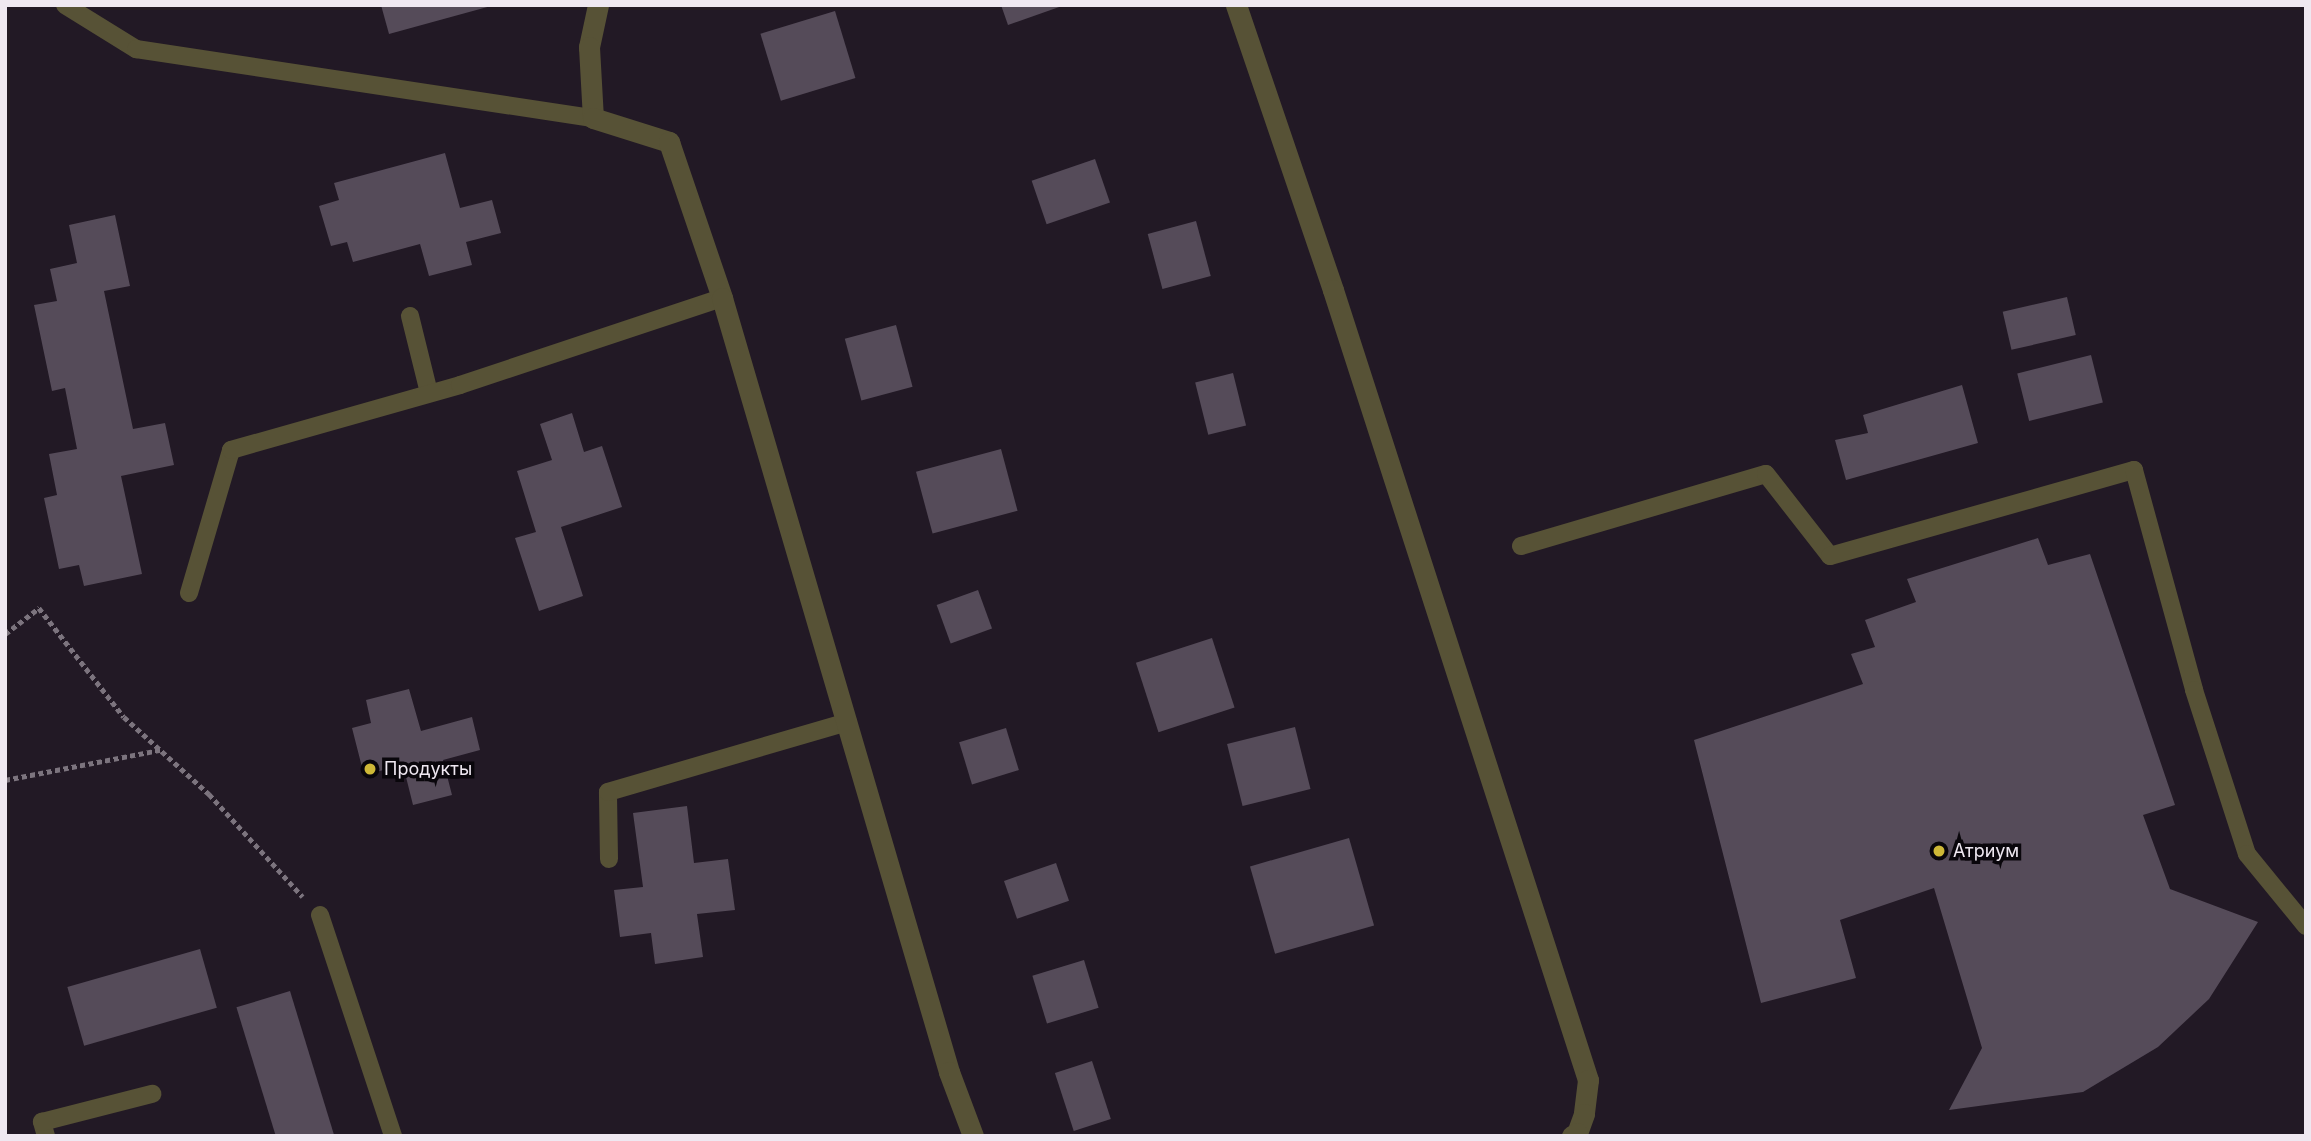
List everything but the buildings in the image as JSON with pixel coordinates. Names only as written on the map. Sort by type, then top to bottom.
[{"type":"street","points":[[598,5],[589,47],[593,118],[668,142],[722,298],[949,1072],[973,1136]]},
{"type":"street","points":[[1236,5],[1334,290],[1588,1080],[1584,1114],[1577,1133],[1572,1136]]},
{"type":"lane","points":[[65,5],[136,49],[593,118]]},
{"type":"lane","points":[[189,593],[231,450],[429,393],[722,298]]},
{"type":"lane","points":[[410,316],[429,393]]},
{"type":"lane","points":[[1521,546],[1766,474],[1830,556],[2134,470],[2194,691],[2247,854],[2306,926]]},
{"type":"lane","points":[[610,859],[608,792],[848,722]]},
{"type":"lane","points":[[320,915],[393,1136]]},
{"type":"lane","points":[[46,1136],[43,1122],[152,1094]]},
{"type":"path","points":[[5,634],[38,608],[124,717],[209,794],[320,915]]},
{"type":"path","points":[[5,780],[160,750]]},
{"type":"place","name":"Продукты","points":[[370,769]]},
{"type":"place","name":"Атриум","points":[[1939,851]]}]
